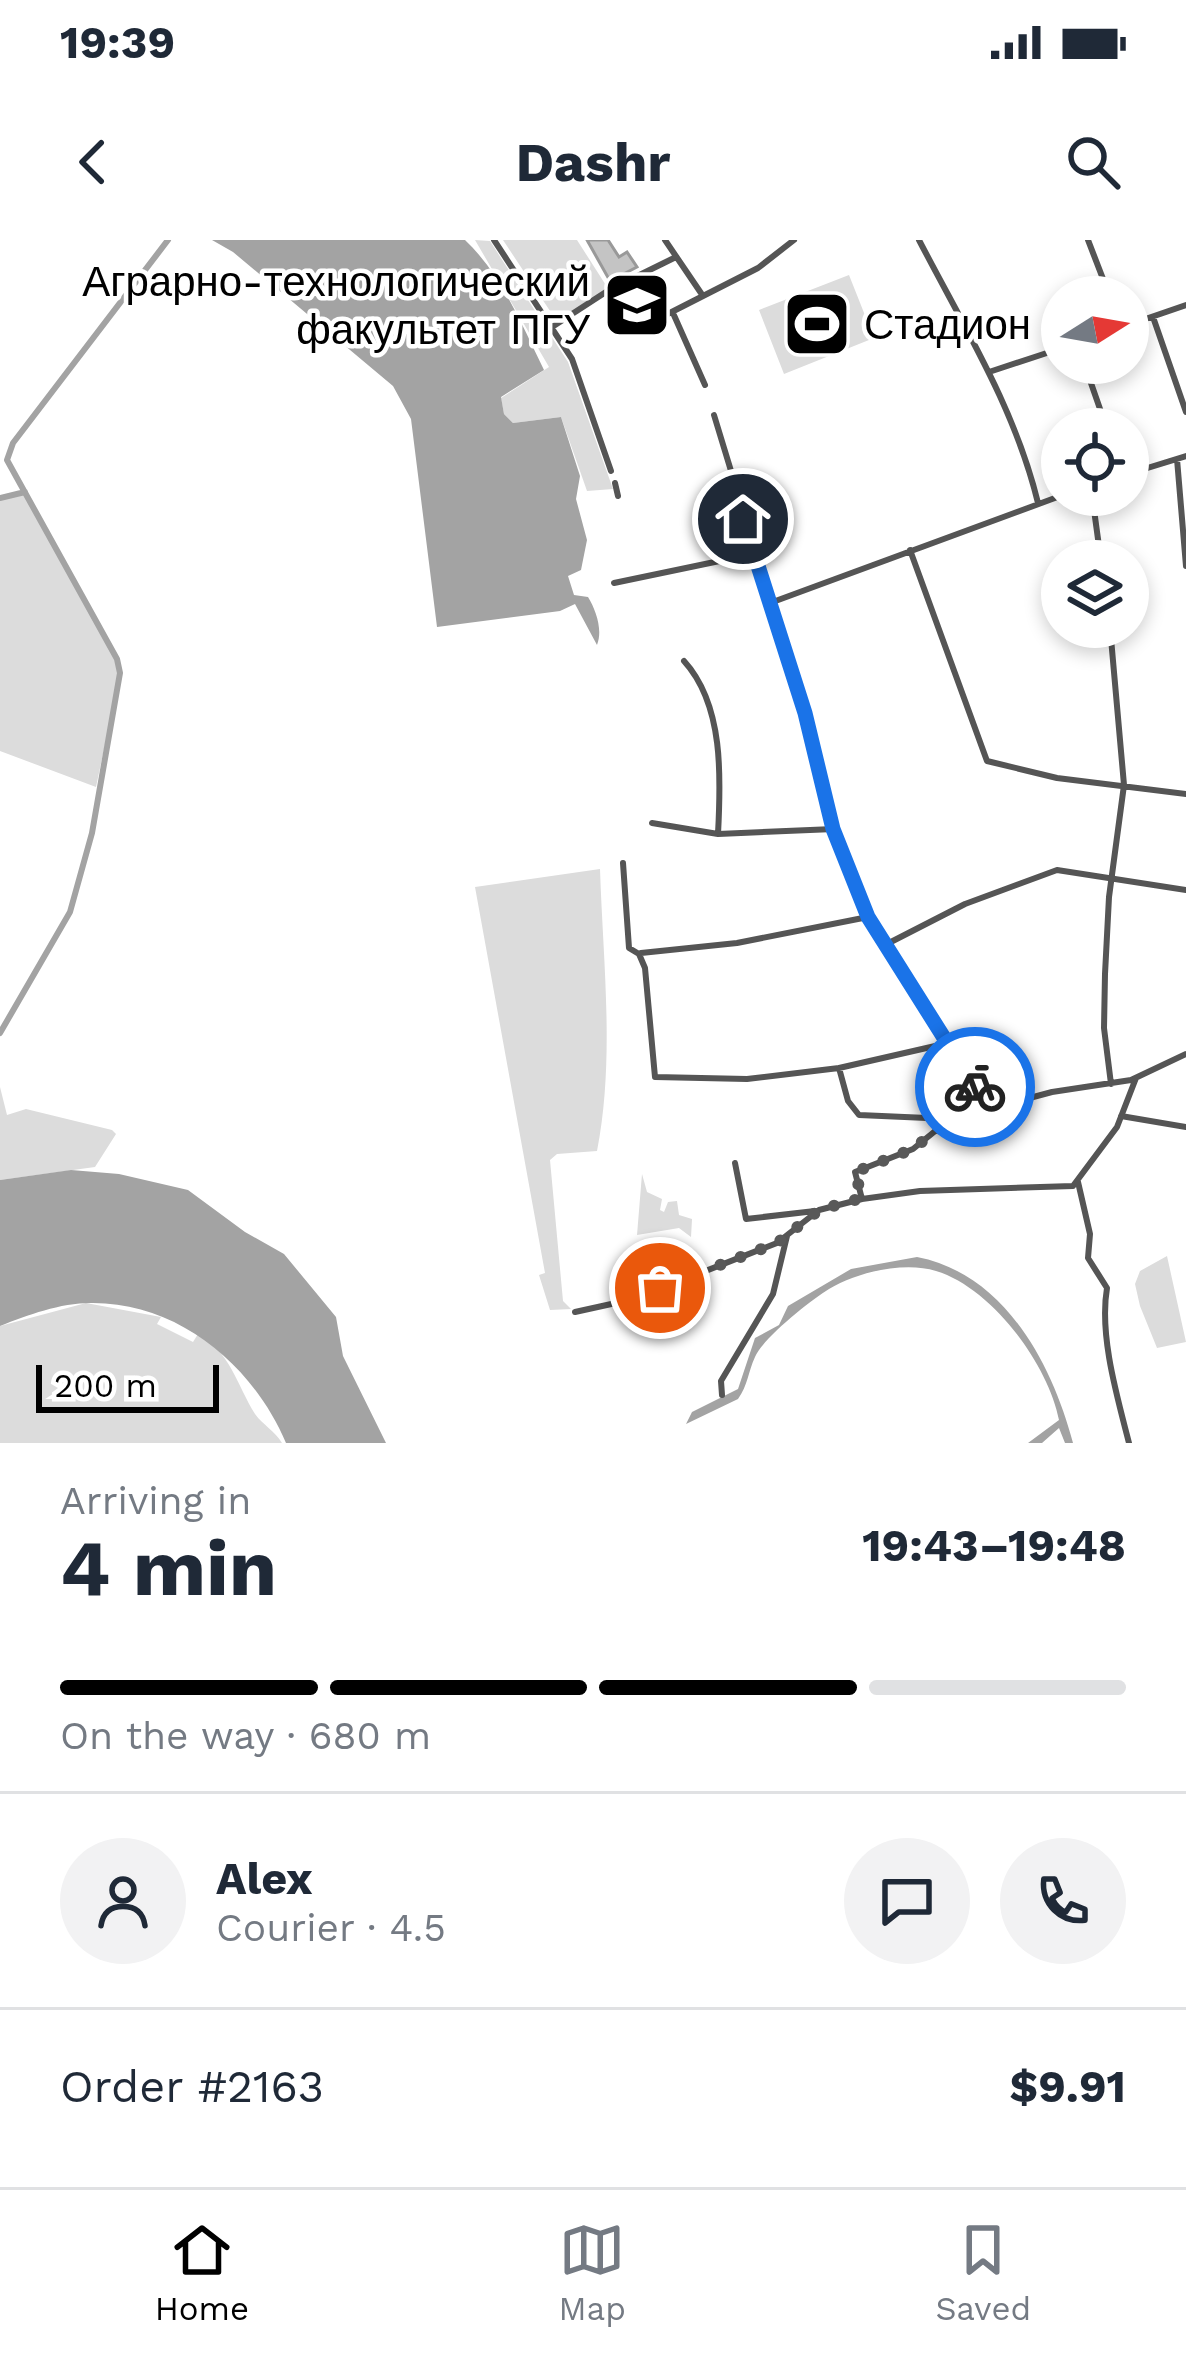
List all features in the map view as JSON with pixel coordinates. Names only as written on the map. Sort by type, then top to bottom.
[{"type":"street","points":[[494,240],[572,359],[611,471]]},
{"type":"street","points":[[665,240],[703,296]]},
{"type":"street","points":[[652,322],[758,268],[794,240]]},
{"type":"street","points":[[919,240],[1021,442],[1038,503]]},
{"type":"street","points":[[1088,240],[1102,276]]},
{"type":"street","points":[[552,327],[609,290],[676,257]]},
{"type":"street","points":[[1149,318],[1186,305]]},
{"type":"street","points":[[673,313],[705,385]]},
{"type":"street","points":[[1153,317],[1186,412]]},
{"type":"street","points":[[989,372],[1041,354]]},
{"type":"street","points":[[714,415],[833,829],[868,917],[944,1044],[980,1094],[1000,1104]]},
{"type":"street","points":[[1149,467],[1181,457],[1186,566]]},
{"type":"street","points":[[615,483],[618,496]]},
{"type":"street","points":[[770,603],[1041,502]]},
{"type":"street","points":[[910,550],[987,760],[1058,778],[1186,794]]},
{"type":"street","points":[[614,583],[753,554]]},
{"type":"street","points":[[1111,1084],[1104,1028],[1112,877],[1124,784],[1112,648]]},
{"type":"street","points":[[684,661],[712,709],[718,835]]},
{"type":"street","points":[[652,824],[718,835],[833,829]]},
{"type":"street","points":[[623,863],[629,948],[639,953],[737,943],[868,917]]},
{"type":"street","points":[[883,946],[965,904],[1058,870],[1186,890]]},
{"type":"street","points":[[639,953],[653,1030],[655,1077],[747,1079],[839,1067],[944,1044]]},
{"type":"street","points":[[839,1067],[848,1101],[859,1115],[950,1119],[1000,1104],[1136,1078],[1186,1054]]},
{"type":"street","points":[[735,1162],[746,1219],[920,1191],[1066,1187],[1078,1182],[1121,1116],[1136,1078]]},
{"type":"street","points":[[1121,1116],[1186,1126]]},
{"type":"street","points":[[862,1198],[855,1172],[913,1149],[950,1119]]},
{"type":"street","points":[[1078,1182],[1090,1234],[1088,1258],[1107,1288],[1114,1372],[1129,1443]]},
{"type":"street","points":[[574,1312],[634,1299],[777,1243],[819,1210]]},
{"type":"street","points":[[722,1395],[721,1381],[773,1294],[788,1233]]},
{"type":"shaded area","points":[[212,240],[465,240],[510,301],[544,370],[501,397],[504,414],[513,423],[561,417],[580,476],[576,499],[587,540],[581,570],[568,576],[574,595],[588,597],[594,608],[597,645],[575,604],[560,611],[437,627],[411,419],[393,386],[233,252]]},
{"type":"shaded area","points":[[475,240],[490,241],[568,362],[613,489],[587,491],[561,417],[513,423],[504,414],[501,398],[549,367]]},
{"type":"shaded area","points":[[503,240],[577,240],[609,290],[558,323]]},
{"type":"shaded area","name":"Стадион","points":[[849,275],[874,338],[784,374],[759,310]]},
{"type":"shaded area","points":[[25,492],[117,659],[120,673],[96,787],[0,751],[0,498]]},
{"type":"shaded area","points":[[600,869],[606,1010],[602,1116],[597,1151],[557,1154],[550,1160],[563,1301],[571,1309],[550,1310],[539,1275],[545,1273],[475,887]]},
{"type":"shaded area","points":[[0,1087],[7,1115],[26,1109],[116,1134],[95,1167],[0,1180]]},
{"type":"shaded area","points":[[71,1170],[119,1174],[188,1190],[284,1254],[336,1317],[343,1356],[386,1443],[286,1443],[254,1388],[233,1364],[209,1343],[154,1313],[79,1304],[44,1310],[0,1326],[0,1180]]},
{"type":"shaded area","points":[[642,1174],[647,1192],[662,1199],[660,1210],[664,1212],[668,1202],[677,1201],[679,1215],[692,1219],[691,1237],[679,1228],[637,1235]]},
{"type":"shaded area","points":[[1167,1256],[1186,1342],[1157,1348],[1135,1284],[1140,1271]]},
{"type":"shaded area","points":[[917,1257],[976,1282],[1020,1327],[1052,1383],[1073,1443],[1065,1443],[1059,1428],[1042,1443],[1028,1443],[1059,1420],[1043,1375],[997,1311],[957,1280],[910,1267],[867,1273],[821,1294],[767,1340],[738,1399],[686,1424],[692,1412],[738,1389],[755,1338],[779,1325],[788,1306],[851,1269]]},
{"type":"shaded area","points":[[86,1303],[161,1317],[157,1324],[193,1342],[198,1334],[209,1341],[225,1359],[255,1414],[282,1443],[0,1443],[0,1326]]},
{"type":"building","points":[[587,240],[608,240],[619,257],[627,252],[637,267],[610,281]]},
{"type":"waterway","points":[[0,1033],[70,912],[92,833],[120,673],[117,659],[7,460],[13,443],[168,240]]},
{"type":"waterway","points":[[0,498],[25,492]]},
{"type":"way so far","points":[[660,1288],[777,1243],[819,1210],[862,1198],[855,1172],[913,1149],[950,1119],[1000,1104],[988,1102],[975,1087]]},
{"type":"place","name":"Аграрно-технологический факультет ПГУ","points":[[637,305]]},
{"type":"place","name":"Стадион","points":[[817,324]]},
{"type":"route","points":[[743,519],[805,713],[833,829],[868,917],[922,1010],[975,1087]]}]
